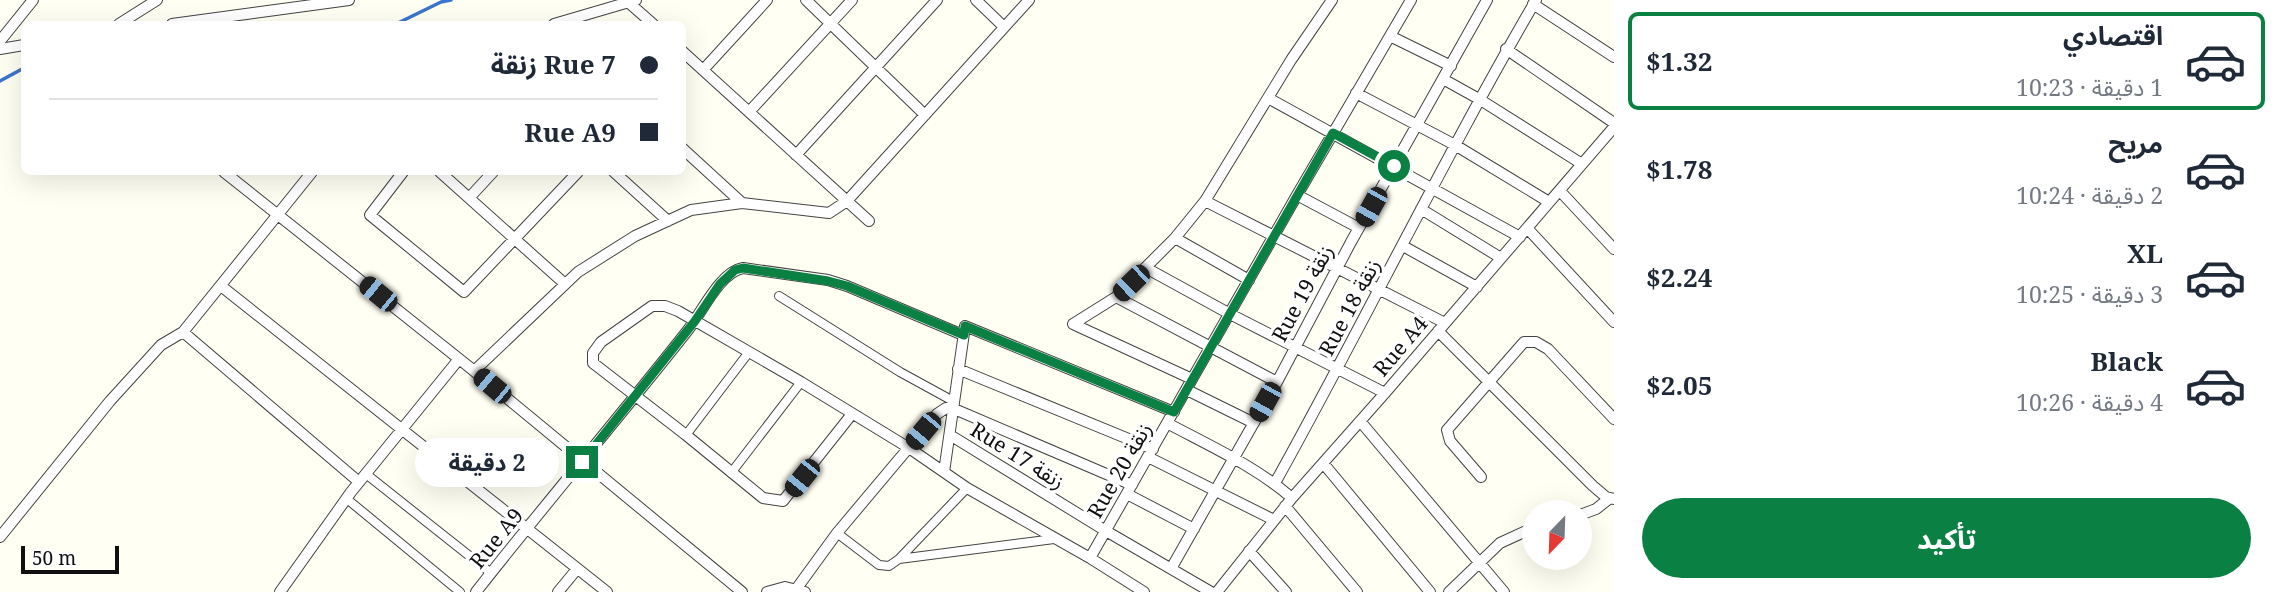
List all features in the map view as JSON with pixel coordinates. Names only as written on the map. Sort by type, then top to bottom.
[{"type":"street","points":[[0,41],[33,0]]},
{"type":"street","points":[[124,21],[157,0]]},
{"type":"street","points":[[194,21],[349,0]]},
{"type":"street","points":[[703,70],[767,0]]},
{"type":"street","points":[[806,0],[925,115]]},
{"type":"street","points":[[749,112],[852,0]]},
{"type":"street","points":[[796,155],[937,0]]},
{"type":"street","points":[[976,0],[1004,27]]},
{"type":"street","points":[[474,371],[578,272],[635,236],[691,210],[742,203],[829,213],[847,201],[1029,0]]},
{"type":"street","points":[[1254,423],[1189,385],[1073,324],[1116,297],[1175,238],[1205,201],[1332,0]]},
{"type":"street","name":"Rue 20 زنقة","points":[[1090,558],[1411,0]]},
{"type":"street","name":"Rue 19 زنقة","points":[[1172,567],[1487,0]]},
{"type":"street","points":[[564,21],[632,1],[650,21]]},
{"type":"street","points":[[1534,2],[1614,57]]},
{"type":"street","name":"Rue 18 زنقة","points":[[1275,483],[1338,370],[1479,99],[1534,2]]},
{"type":"street","points":[[1390,36],[1451,66]]},
{"type":"street","points":[[0,49],[21,46]]},
{"type":"street","points":[[1506,49],[1614,125]]},
{"type":"street","points":[[686,55],[869,221]]},
{"type":"street","points":[[1443,79],[1582,164]]},
{"type":"street","points":[[1356,93],[1455,145],[1549,202]]},
{"type":"street","points":[[1269,98],[1432,188],[1523,232],[1613,319]]},
{"type":"street","name":"Rue A4","points":[[1217,592],[1288,502],[1477,287],[1614,125]]},
{"type":"street","points":[[686,152],[742,203]]},
{"type":"street","points":[[228,175],[474,371],[742,592]]},
{"type":"street","points":[[0,537],[110,401],[161,345],[183,332],[310,175]]},
{"type":"street","points":[[401,175],[369,215],[464,292],[575,175]]},
{"type":"street","points":[[443,175],[565,284]]},
{"type":"street","points":[[469,198],[490,175]]},
{"type":"street","points":[[617,175],[668,221]]},
{"type":"street","points":[[1560,191],[1614,250]]},
{"type":"street","points":[[1297,195],[1359,228]]},
{"type":"street","points":[[1205,201],[1380,289],[1442,327],[1489,381],[1593,486],[1612,499],[1592,510]]},
{"type":"street","points":[[1421,209],[1501,258]]},
{"type":"street","points":[[1175,238],[1250,280]]},
{"type":"street","points":[[1403,246],[1477,287]]},
{"type":"street","name":"Rue A9","points":[[477,592],[695,321],[728,274],[743,268],[847,286],[1174,412]]},
{"type":"street","points":[[1146,268],[1385,393]]},
{"type":"street","points":[[221,286],[607,592]]},
{"type":"street","points":[[779,296],[953,405],[1129,489],[1194,529]]},
{"type":"street","points":[[1116,297],[1277,382]]},
{"type":"street","points":[[852,414],[783,501],[763,498],[593,363],[593,353],[601,342],[653,306],[665,306],[801,382],[909,448],[967,488],[1144,592]]},
{"type":"street","points":[[944,471],[964,330]]},
{"type":"street","points":[[183,332],[362,478],[491,573]]},
{"type":"street","points":[[1481,477],[1450,441],[1447,430],[1520,345],[1530,341],[1548,349],[1614,419]]},
{"type":"street","points":[[686,435],[749,352]]},
{"type":"street","points":[[280,592],[362,478],[458,359]]},
{"type":"street","points":[[958,369],[1150,453],[1273,520]]},
{"type":"street","points":[[731,473],[801,382]]},
{"type":"street","points":[[767,592],[785,587],[801,590],[837,533],[937,414],[953,405]]},
{"type":"street","points":[[1360,421],[1504,592]]},
{"type":"street","points":[[1167,423],[1275,483],[1357,592]]},
{"type":"street","name":"Rue 17 زنقة","points":[[950,435],[1211,592]]},
{"type":"street","points":[[1323,463],[1430,592]]},
{"type":"street","points":[[837,533],[879,565],[889,566],[967,488]]},
{"type":"street","points":[[346,499],[460,592]]},
{"type":"street","points":[[1450,592],[1500,543],[1522,533]]},
{"type":"street","points":[[898,559],[1054,539]]},
{"type":"street","points":[[1249,551],[1286,592]]},
{"type":"street","points":[[558,592],[577,569]]},
{"type":"waterway","points":[[402,21],[441,2],[451,0]]},
{"type":"waterway","points":[[0,81],[21,70]]},
{"type":"route","points":[[582,462],[695,321],[728,274],[743,268],[828,281],[869,293],[964,335],[965,326],[1174,412],[1333,133],[1394,166]]}]
